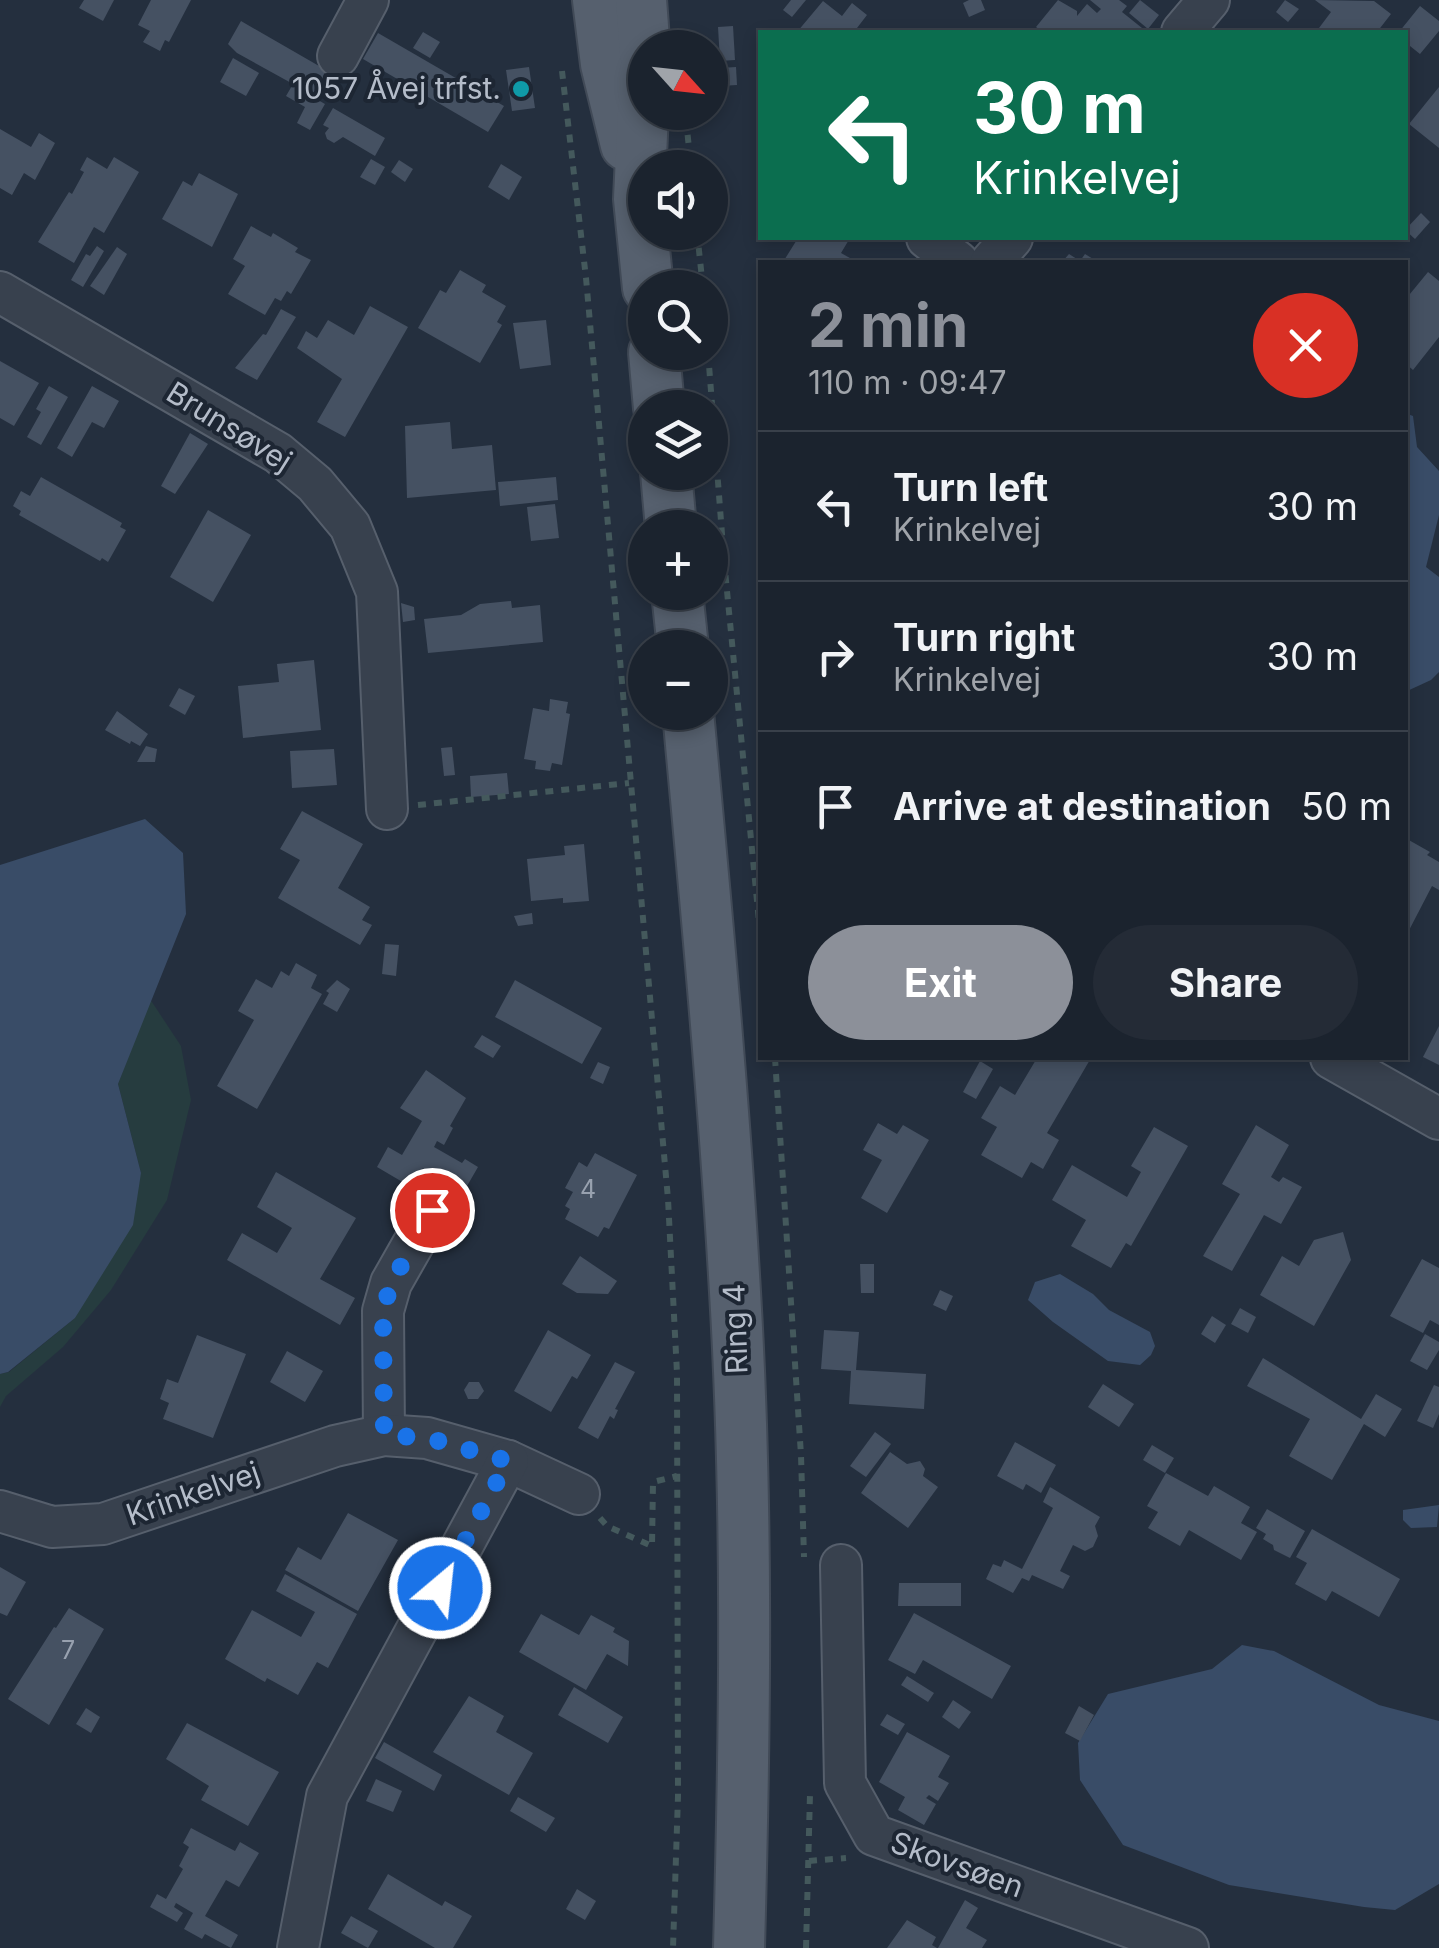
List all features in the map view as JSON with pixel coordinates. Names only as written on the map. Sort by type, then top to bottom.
[{"type":"main road","points":[[598,0],[606,64],[628,153]]},
{"type":"main road","points":[[642,0],[644,30]]},
{"type":"main road","name":"Ring 4","points":[[690,730],[735,1294],[744,1766],[738,1948]]},
{"type":"street","points":[[338,56],[368,0]]},
{"type":"street","points":[[1184,30],[1209,0]]},
{"type":"street","points":[[930,240],[956,260]]},
{"type":"street","points":[[993,260],[1010,240]]},
{"type":"street","name":"Brunsøvej","points":[[0,292],[278,452],[316,484],[350,526],[378,592],[387,808]]},
{"type":"street","points":[[1335,1060],[1439,1119]]},
{"type":"street","points":[[384,1435],[383,1311],[391,1284],[432,1210]]},
{"type":"street","name":"Krinkelvej","points":[[0,1511],[52,1527],[104,1524],[335,1446],[384,1435],[428,1438],[508,1461],[578,1494]]},
{"type":"street","points":[[298,1948],[328,1796],[508,1461]]},
{"type":"street","name":"Skovsøen","points":[[823,1569],[845,1784],[874,1835],[1188,1948]]},
{"type":"path","points":[[561,60],[586,278],[668,1200],[678,1373],[678,1796],[673,1948]]},
{"type":"path","points":[[709,370],[758,911]]},
{"type":"path","points":[[387,808],[629,782]]},
{"type":"path","points":[[775,1060],[801,1455],[823,1569]]},
{"type":"path","points":[[578,1494],[608,1526],[652,1546],[654,1482],[678,1476]]},
{"type":"path","points":[[806,1948],[810,1783]]},
{"type":"green space","points":[[150,999],[181,1046],[191,1100],[167,1200],[111,1290],[63,1347],[6,1396],[0,1407],[0,1374],[9,1372],[75,1318],[141,1173],[118,1084]]},
{"type":"water","points":[[1408,414],[1413,416],[1417,447],[1439,471],[1439,515],[1426,567],[1439,577],[1439,672],[1408,691]]},
{"type":"water","points":[[145,819],[183,853],[186,914],[118,1084],[141,1173],[133,1225],[75,1318],[8,1372],[0,1374],[0,865]]},
{"type":"water","points":[[1060,1274],[1093,1294],[1109,1310],[1150,1332],[1155,1346],[1151,1355],[1140,1365],[1108,1361],[1028,1300],[1035,1282]]},
{"type":"water","points":[[1439,1505],[1437,1527],[1411,1528],[1403,1520],[1403,1510]]},
{"type":"water","points":[[1242,1645],[1274,1651],[1379,1705],[1439,1721],[1439,1884],[1395,1910],[1364,1907],[1229,1885],[1123,1845],[1080,1780],[1078,1743],[1108,1694],[1212,1669]]},
{"type":"building","points":[[84,0],[114,0],[103,21],[79,8]]},
{"type":"building","points":[[151,0],[191,0],[169,42],[165,40],[160,51],[143,42],[150,31],[138,25]]},
{"type":"building","points":[[791,0],[806,0],[792,17],[783,10]]},
{"type":"building","points":[[981,0],[985,10],[969,17],[963,3]]},
{"type":"building","points":[[1058,0],[1077,11],[1077,16],[1087,4],[1097,13],[1101,9],[1090,0],[1119,0],[1127,6],[1122,12],[1144,30],[1040,30],[1036,27]]},
{"type":"building","points":[[1140,0],[1159,15],[1148,29],[1129,13]]},
{"type":"building","points":[[1285,0],[1299,9],[1288,22],[1276,12]]},
{"type":"building","points":[[1315,0],[1374,1],[1391,14],[1379,30],[1318,30],[1331,12]]},
{"type":"building","points":[[823,1],[842,16],[852,3],[867,15],[857,28],[860,30],[799,30]]},
{"type":"building","points":[[1420,6],[1439,21],[1439,31],[1420,54],[1408,44],[1408,30],[1401,30]]},
{"type":"building","points":[[241,21],[326,70],[324,74],[336,81],[326,99],[313,92],[311,96],[325,104],[310,130],[297,123],[305,107],[286,96],[293,84],[228,44]]},
{"type":"building","points":[[733,26],[735,60],[728,60],[728,30],[718,27]]},
{"type":"building","points":[[423,32],[440,42],[430,58],[413,48]]},
{"type":"building","points":[[378,33],[504,106],[488,132],[363,59]]},
{"type":"building","points":[[233,58],[259,73],[246,96],[220,82]]},
{"type":"building","name":"1057 Åvej trfst.","points":[[529,67],[535,108],[512,111],[506,70]]},
{"type":"building","points":[[736,67],[737,85],[728,86],[728,68]]},
{"type":"building","points":[[1439,87],[1439,148],[1409,124]]},
{"type":"building","points":[[333,108],[385,138],[375,156],[343,137],[334,143],[327,139],[325,133],[329,128],[323,125]]},
{"type":"building","points":[[0,129],[31,147],[39,133],[55,143],[35,180],[24,173],[12,195],[0,188]]},
{"type":"building","points":[[87,157],[107,169],[114,157],[139,172],[104,233],[94,227],[74,263],[38,242],[69,192],[72,194]]},
{"type":"building","points":[[371,159],[385,167],[375,185],[360,177]]},
{"type":"building","points":[[399,160],[413,169],[405,182],[391,172]]},
{"type":"building","points":[[501,164],[522,177],[509,200],[488,187]]},
{"type":"building","points":[[199,173],[238,194],[212,247],[162,219],[183,181],[192,186]]},
{"type":"building","points":[[1421,213],[1430,222],[1415,239],[1408,227]]},
{"type":"building","points":[[251,226],[271,237],[273,233],[311,260],[291,294],[287,291],[281,301],[275,298],[265,315],[228,294],[245,266],[233,259]]},
{"type":"building","points":[[797,240],[849,240],[841,253],[853,260],[784,260]]},
{"type":"building","points":[[97,246],[104,251],[83,287],[71,280],[86,254],[90,256]]},
{"type":"building","points":[[117,247],[127,254],[104,295],[90,286]]},
{"type":"building","points":[[460,270],[486,285],[482,292],[506,306],[497,322],[502,325],[480,363],[418,328],[440,290],[446,293]]},
{"type":"building","points":[[1428,272],[1439,281],[1439,337],[1413,370],[1408,366],[1408,296]]},
{"type":"building","points":[[370,306],[408,327],[345,437],[317,422],[342,379],[297,348],[306,331],[317,338],[328,320],[354,335]]},
{"type":"building","points":[[281,309],[296,317],[257,380],[235,368],[266,335]]},
{"type":"building","points":[[546,320],[551,365],[520,369],[513,323]]},
{"type":"building","points":[[0,361],[39,383],[14,426],[0,418]]},
{"type":"building","points":[[49,386],[68,397],[41,445],[27,437]]},
{"type":"building","points":[[92,386],[119,401],[104,428],[92,422],[72,457],[57,448]]},
{"type":"building","points":[[450,422],[452,449],[492,445],[496,490],[407,498],[405,426]]},
{"type":"building","points":[[190,433],[208,444],[175,494],[161,486]]},
{"type":"building","points":[[41,477],[122,523],[120,527],[126,530],[108,562],[19,515],[21,511],[13,506],[21,491],[30,496]]},
{"type":"building","points":[[556,477],[558,500],[500,506],[498,482]]},
{"type":"building","points":[[555,504],[559,538],[531,541],[527,507]]},
{"type":"building","points":[[208,510],[251,535],[213,602],[170,577]]},
{"type":"building","points":[[511,601],[512,608],[540,605],[543,642],[428,653],[424,619],[461,615],[480,604]]},
{"type":"building","points":[[401,603],[414,607],[415,620],[403,622]]},
{"type":"building","points":[[314,660],[321,730],[243,738],[238,686],[279,682],[277,664]]},
{"type":"building","points":[[179,688],[195,696],[185,715],[169,706]]},
{"type":"building","points":[[550,699],[568,702],[566,713],[570,714],[562,765],[552,763],[550,771],[535,769],[536,761],[524,759],[533,708],[549,711]]},
{"type":"building","points":[[117,711],[148,734],[140,746],[105,730]]},
{"type":"building","points":[[146,746],[157,749],[155,762],[137,762]]},
{"type":"building","points":[[452,747],[455,775],[444,776],[441,748]]},
{"type":"building","points":[[334,749],[337,785],[292,788],[290,751]]},
{"type":"building","points":[[507,773],[509,794],[471,797],[470,776]]},
{"type":"building","points":[[302,811],[363,844],[338,888],[370,907],[362,920],[372,925],[360,945],[278,898],[300,860],[280,849]]},
{"type":"building","points":[[1408,840],[1439,862],[1439,890],[1432,886],[1408,932]]},
{"type":"building","points":[[584,844],[589,901],[531,901],[527,859],[565,855],[564,846]]},
{"type":"building","points":[[532,913],[533,924],[518,926],[514,916]]},
{"type":"building","points":[[385,944],[399,945],[396,976],[382,974]]},
{"type":"building","points":[[296,963],[317,975],[311,988],[322,994],[257,1109],[217,1086],[254,1020],[238,1011],[256,979],[272,988],[281,971],[289,976]]},
{"type":"building","points":[[337,980],[350,989],[337,1012],[323,1004],[329,993],[326,991]]},
{"type":"building","points":[[515,980],[602,1028],[582,1064],[495,1017]]},
{"type":"building","points":[[1439,1026],[1439,1065],[1423,1057]]},
{"type":"building","points":[[482,1035],[501,1046],[493,1058],[474,1047]]},
{"type":"building","points":[[1036,1060],[1090,1060],[1047,1133],[1059,1140],[1043,1169],[1031,1162],[1022,1178],[981,1155],[997,1127],[981,1118],[1000,1086],[1015,1095]]},
{"type":"building","points":[[980,1061],[993,1069],[976,1099],[963,1092]]},
{"type":"building","points":[[598,1062],[610,1067],[603,1084],[590,1078]]},
{"type":"building","points":[[426,1070],[466,1098],[444,1145],[437,1141],[434,1147],[478,1167],[463,1193],[423,1168],[411,1187],[377,1167],[388,1147],[402,1155],[422,1121],[400,1108]]},
{"type":"building","points":[[878,1123],[897,1134],[903,1125],[929,1140],[887,1213],[861,1198],[882,1160],[863,1150]]},
{"type":"building","points":[[1256,1125],[1289,1145],[1271,1177],[1279,1182],[1283,1177],[1302,1187],[1281,1224],[1264,1215],[1232,1271],[1203,1256],[1240,1194],[1222,1184]]},
{"type":"building","points":[[1154,1127],[1188,1146],[1131,1246],[1126,1243],[1111,1268],[1071,1246],[1086,1220],[1052,1200],[1072,1165],[1127,1197],[1141,1172],[1131,1166]]},
{"type":"building","points":[[595,1153],[637,1175],[609,1229],[604,1227],[598,1237],[565,1219],[570,1209],[565,1206],[573,1192],[565,1188],[579,1162],[587,1167]]},
{"type":"building","points":[[276,1172],[356,1218],[320,1279],[355,1298],[340,1325],[227,1260],[242,1233],[277,1253],[292,1228],[257,1207]]},
{"type":"building","points":[[1343,1232],[1351,1260],[1314,1326],[1260,1295],[1282,1256],[1299,1266],[1314,1240]]},
{"type":"building","points":[[580,1256],[617,1281],[608,1294],[577,1293],[562,1284]]},
{"type":"building","points":[[1422,1259],[1439,1268],[1439,1325],[1430,1320],[1423,1333],[1390,1316]]},
{"type":"building","points":[[860,1264],[874,1264],[874,1293],[861,1293]]},
{"type":"building","points":[[940,1290],[953,1296],[946,1311],[933,1305]]},
{"type":"building","points":[[1240,1308],[1256,1317],[1248,1333],[1231,1324]]},
{"type":"building","points":[[1212,1316],[1226,1325],[1215,1343],[1201,1334]]},
{"type":"building","points":[[548,1330],[591,1355],[577,1379],[572,1376],[551,1412],[514,1391]]},
{"type":"building","points":[[824,1330],[859,1332],[856,1370],[926,1374],[924,1409],[849,1404],[851,1371],[821,1369]]},
{"type":"building","points":[[1425,1334],[1439,1342],[1439,1350],[1427,1370],[1410,1361]]},
{"type":"building","points":[[197,1335],[246,1354],[213,1438],[163,1419],[169,1403],[160,1399],[167,1379],[178,1383]]},
{"type":"building","points":[[287,1351],[323,1371],[305,1402],[270,1382]]},
{"type":"building","points":[[1263,1358],[1361,1419],[1376,1394],[1402,1409],[1385,1437],[1364,1424],[1332,1480],[1289,1456],[1310,1419],[1247,1386]]},
{"type":"building","points":[[615,1362],[635,1372],[615,1409],[618,1410],[614,1419],[610,1416],[598,1439],[578,1428]]},
{"type":"building","points":[[469,1382],[479,1382],[484,1391],[478,1399],[468,1399],[464,1390]]},
{"type":"building","points":[[1103,1384],[1134,1404],[1119,1427],[1088,1407]]},
{"type":"building","points":[[1434,1385],[1439,1387],[1439,1414],[1433,1428],[1417,1421]]},
{"type":"building","points":[[875,1432],[891,1444],[866,1477],[850,1466]]},
{"type":"building","points":[[1015,1442],[1056,1465],[1041,1493],[1026,1484],[1023,1490],[997,1476]]},
{"type":"building","points":[[1152,1445],[1174,1458],[1165,1473],[1143,1460]]},
{"type":"building","points":[[890,1452],[907,1464],[920,1461],[925,1469],[923,1476],[938,1487],[908,1528],[861,1493]]},
{"type":"building","points":[[1166,1473],[1208,1496],[1214,1486],[1250,1507],[1241,1523],[1257,1532],[1241,1560],[1189,1530],[1180,1546],[1148,1528],[1158,1512],[1147,1506]]},
{"type":"building","points":[[1050,1487],[1100,1517],[1095,1526],[1098,1536],[1093,1547],[1085,1551],[1073,1545],[1060,1571],[1070,1576],[1063,1589],[1032,1575],[1029,1581],[1022,1578],[1013,1593],[986,1579],[993,1564],[1001,1567],[1004,1560],[1022,1569],[1053,1508],[1043,1502]]},
{"type":"building","points":[[1267,1509],[1305,1531],[1290,1558],[1274,1550],[1263,1539],[1266,1534],[1256,1528]]},
{"type":"building","points":[[348,1513],[398,1540],[358,1611],[285,1570],[298,1547],[321,1560]]},
{"type":"building","points":[[1312,1529],[1400,1579],[1379,1617],[1332,1591],[1326,1601],[1295,1584],[1307,1563],[1296,1557]]},
{"type":"building","points":[[0,1567],[26,1582],[7,1616],[0,1613]]},
{"type":"building","points":[[285,1574],[357,1614],[328,1668],[317,1662],[298,1695],[225,1659],[252,1610],[301,1637],[315,1612],[276,1591]]},
{"type":"building","points":[[899,1583],[961,1583],[961,1606],[898,1606]]},
{"type":"building","points":[[69,1608],[104,1629],[49,1725],[8,1699]]},
{"type":"building","points":[[914,1613],[1011,1666],[992,1699],[923,1660],[915,1674],[888,1660]]},
{"type":"building","points":[[541,1614],[579,1635],[591,1615],[615,1628],[613,1632],[629,1641],[628,1666],[607,1654],[586,1690],[519,1652]]},
{"type":"building","points":[[907,1676],[934,1693],[928,1702],[901,1685]]},
{"type":"building","points":[[574,1687],[623,1717],[608,1743],[558,1715]]},
{"type":"building","points":[[469,1696],[504,1716],[496,1732],[533,1753],[509,1795],[433,1752]]},
{"type":"building","points":[[953,1700],[971,1712],[959,1729],[942,1717]]},
{"type":"building","points":[[1079,1706],[1094,1715],[1080,1741],[1065,1733]]},
{"type":"building","points":[[86,1708],[100,1717],[91,1733],[76,1724]]},
{"type":"building","points":[[887,1714],[905,1724],[898,1735],[880,1725]]},
{"type":"building","points":[[187,1723],[279,1772],[248,1826],[201,1800],[209,1786],[166,1759]]},
{"type":"building","points":[[907,1732],[950,1756],[938,1777],[949,1783],[938,1801],[929,1795],[926,1798],[936,1804],[924,1825],[898,1810],[905,1797],[879,1782]]},
{"type":"building","points":[[384,1742],[442,1775],[434,1791],[375,1758]]},
{"type":"building","points":[[376,1779],[402,1791],[393,1812],[366,1801]]},
{"type":"building","points":[[518,1797],[555,1818],[546,1832],[510,1811]]},
{"type":"building","points":[[191,1828],[235,1851],[240,1842],[259,1853],[239,1887],[226,1880],[205,1916],[238,1935],[231,1948],[205,1934],[202,1939],[184,1929],[193,1913],[176,1903],[174,1907],[183,1913],[177,1922],[150,1907],[157,1894],[166,1899],[183,1869],[179,1866],[189,1847],[183,1843]]},
{"type":"building","points":[[388,1874],[442,1906],[445,1901],[472,1916],[453,1948],[435,1948],[368,1909]]},
{"type":"building","points":[[577,1889],[596,1901],[585,1920],[566,1909]]},
{"type":"building","points":[[965,1900],[978,1908],[966,1928],[987,1940],[982,1948],[938,1948]]},
{"type":"building","points":[[351,1916],[378,1931],[368,1948],[341,1933]]},
{"type":"building","points":[[907,1920],[936,1937],[932,1945],[937,1948],[887,1948]]},
{"type":"place","name":"1057 Åvej trfst.","points":[[521,89]]},
{"type":"route","points":[[432,1210],[391,1284],[383,1311],[384,1435],[428,1438],[508,1461],[440,1588]]}]
